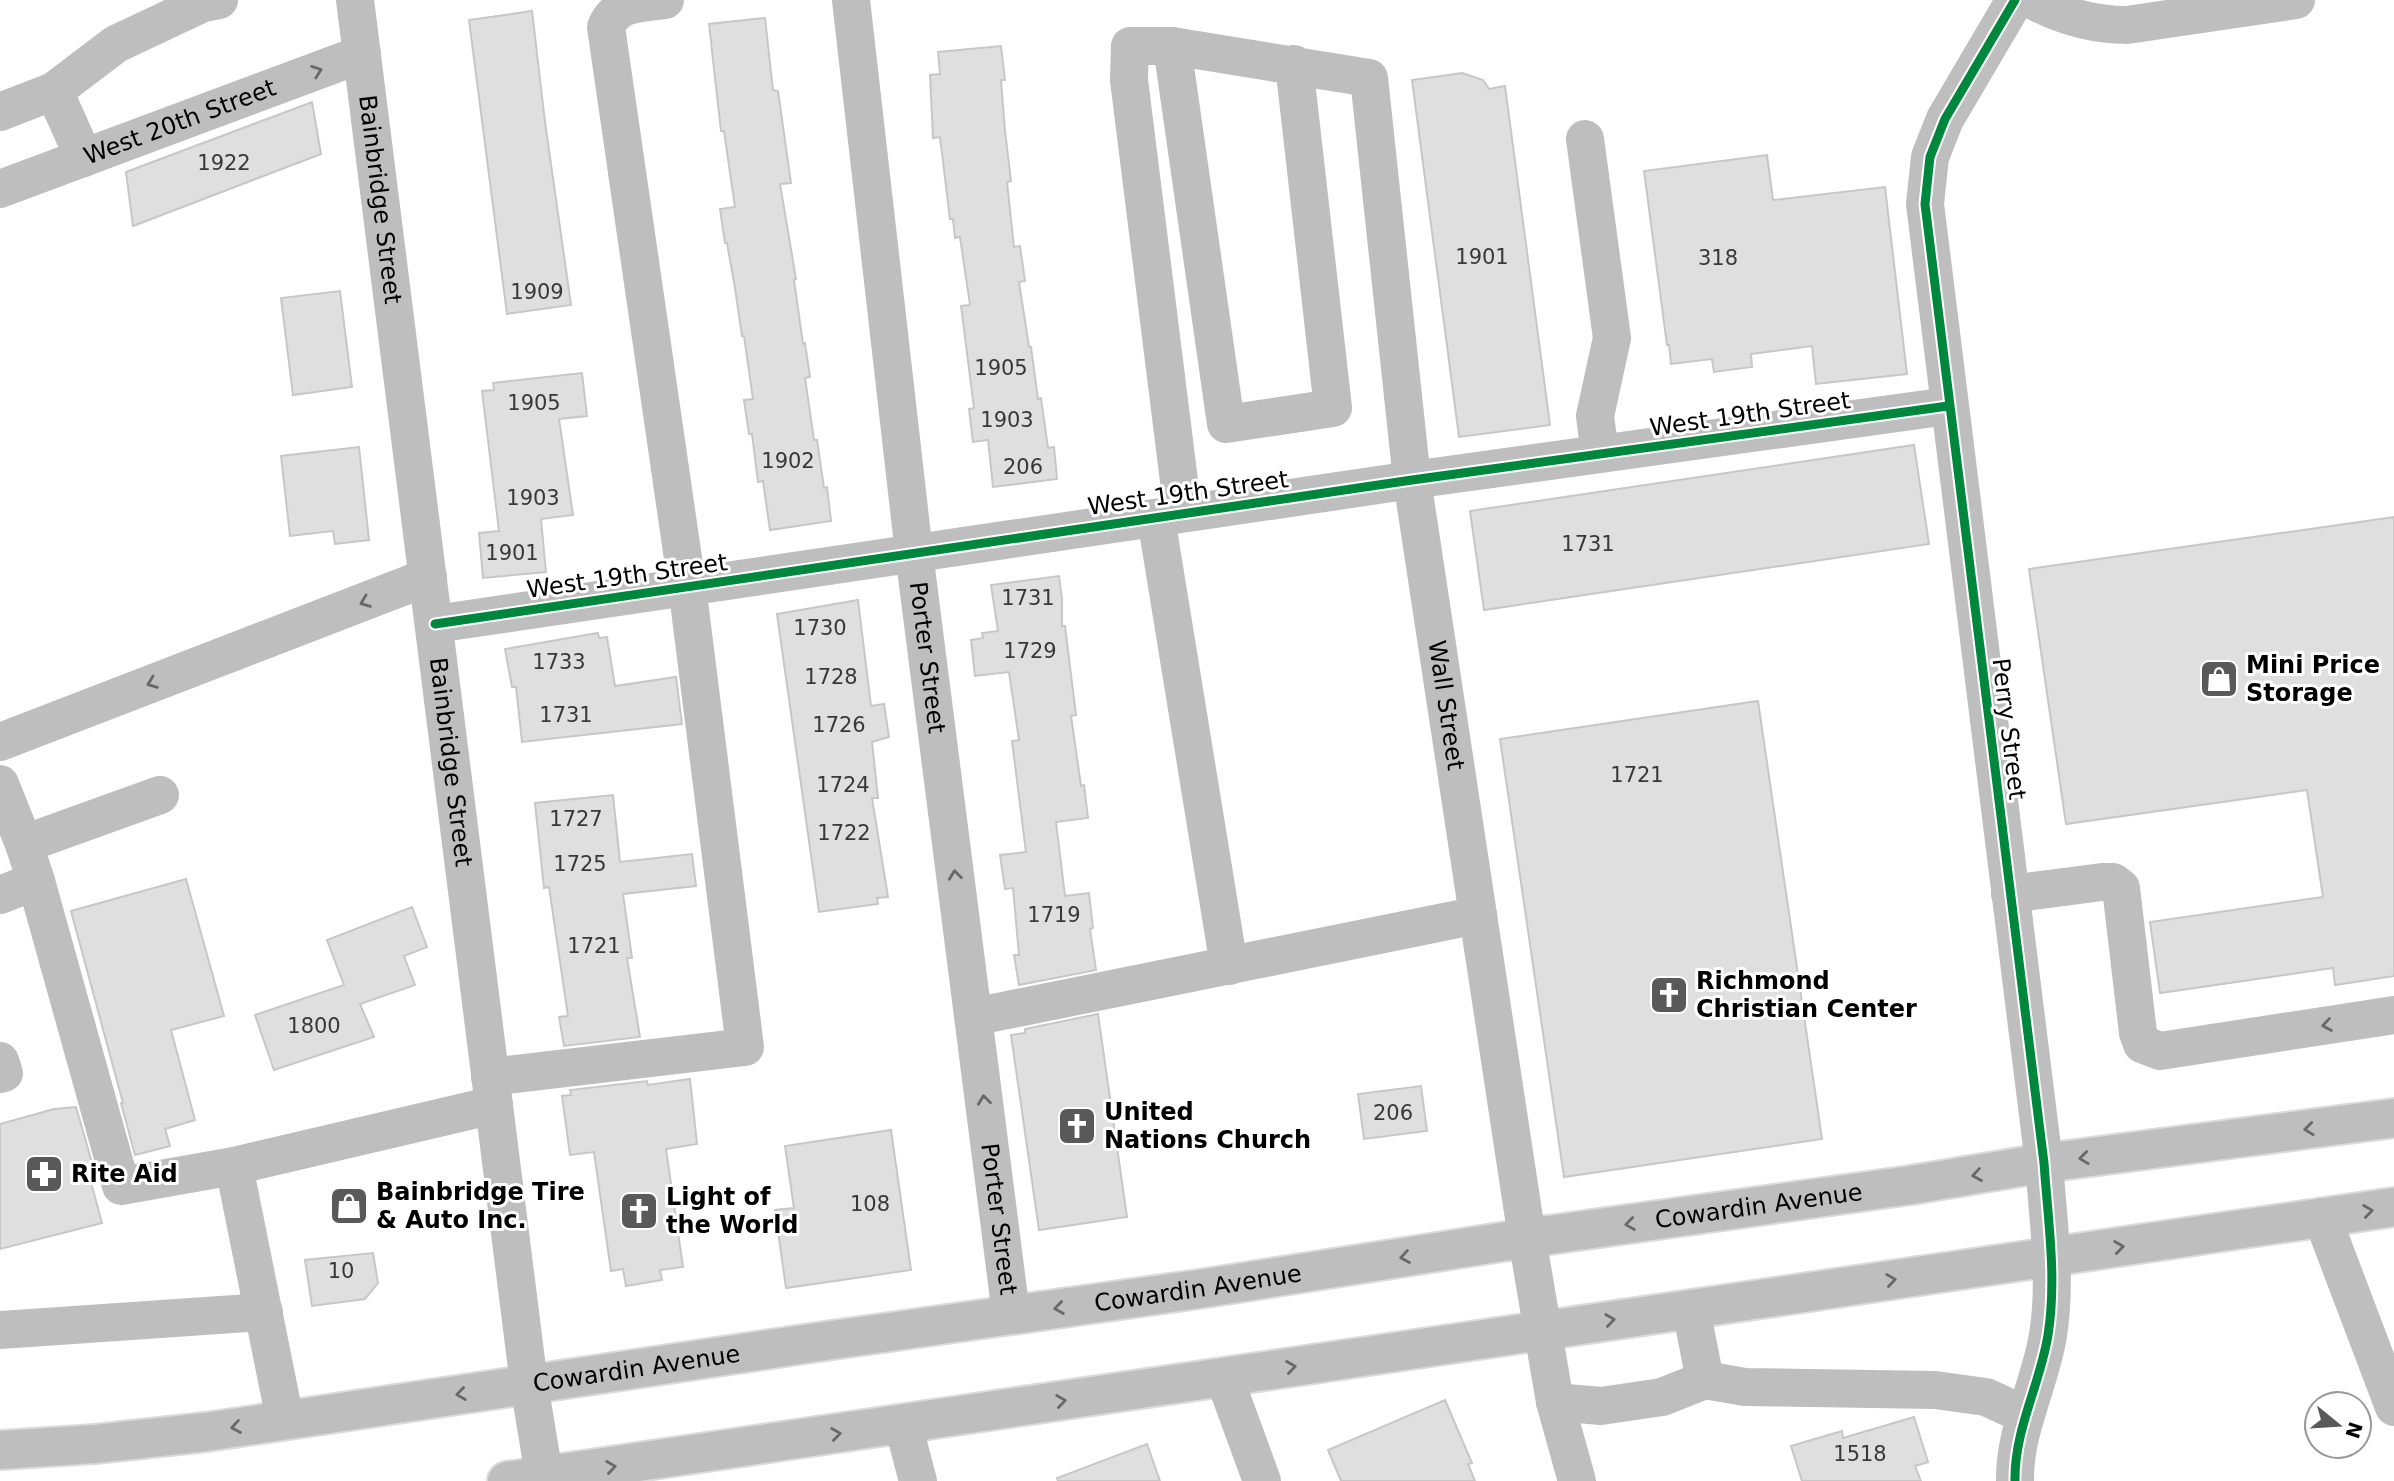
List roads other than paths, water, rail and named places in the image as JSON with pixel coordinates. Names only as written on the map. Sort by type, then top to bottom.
[{"type":"street","points":[[0,112],[54,91],[116,44],[203,4],[219,0]]},
{"type":"street","name":"Bainbridge Street","points":[[355,0],[528,1384],[532,1479]]},
{"type":"street","points":[[0,784],[36,881],[121,1186],[234,1166],[492,1091],[745,1047],[687,586],[606,27],[611,15],[624,6],[665,0]]},
{"type":"street","name":"Porter Street","points":[[851,0],[914,553],[1011,1314]]},
{"type":"street","name":"Perry Street","points":[[2015,0],[1945,119],[1930,157],[1925,204],[2044,1163],[2051,1257],[2048,1334],[2040,1371],[2018,1443],[2015,1481]]},
{"type":"street","points":[[2032,0],[2062,14],[2104,25],[2127,25],[2296,0]]},
{"type":"street","points":[[1172,433],[1333,408],[1294,64],[1172,46],[1130,46],[1129,80],[1172,433],[1170,516],[1229,966]]},
{"type":"street","points":[[1172,46],[1226,424]]},
{"type":"street","name":"West 20th Street","points":[[0,189],[362,54]]},
{"type":"street","name":"Wall Street","points":[[1294,64],[1369,78],[1412,480],[1527,1238],[1555,1402],[1577,1481]]},
{"type":"street","points":[[54,91],[84,158]]},
{"type":"street","points":[[1585,139],[1612,338],[1595,416],[1600,454]]},
{"type":"street","name":"West 19th Street","points":[[435,624],[1412,480],[1948,405]]},
{"type":"street","points":[[0,742],[428,577]]},
{"type":"street","points":[[24,844],[160,795]]},
{"type":"street","points":[[0,895],[36,881]]},
{"type":"street","points":[[2010,894],[2102,881],[2113,882],[2121,888],[2138,1033],[2142,1044],[2160,1051],[2394,1015]]},
{"type":"street","points":[[973,1017],[1478,915]]},
{"type":"street","points":[[0,1061],[4,1073],[0,1074]]},
{"type":"street","name":"Cowardin Avenue","points":[[0,1450],[138,1439],[285,1420],[1199,1289],[1527,1238],[1911,1185],[2044,1163],[2394,1118]]},
{"type":"street","points":[[234,1166],[285,1420]]},
{"type":"street","points":[[532,1479],[2394,1207]]},
{"type":"street","points":[[2322,1217],[2394,1407]]},
{"type":"street","points":[[1692,1309],[1704,1380]]},
{"type":"street","points":[[0,1330],[264,1312]]},
{"type":"street","points":[[1224,1377],[1262,1481]]},
{"type":"street","points":[[1555,1402],[1601,1406],[1662,1396],[1704,1380],[1745,1387],[1936,1390],[1986,1397],[2025,1415]]},
{"type":"street","points":[[903,1424],[918,1481]]},
{"type":"place","name":"Mini Price Storage","points":[[2219,679]]},
{"type":"place","name":"Richmond Christian Center","points":[[1669,995]]},
{"type":"place","name":"United Nations Church","points":[[1077,1126]]},
{"type":"place","name":"Rite Aid","points":[[44,1174]]},
{"type":"place","name":"Bainbridge Tire & Auto Inc.","points":[[349,1206]]},
{"type":"place","name":"Light of the World","points":[[639,1211]]}]
